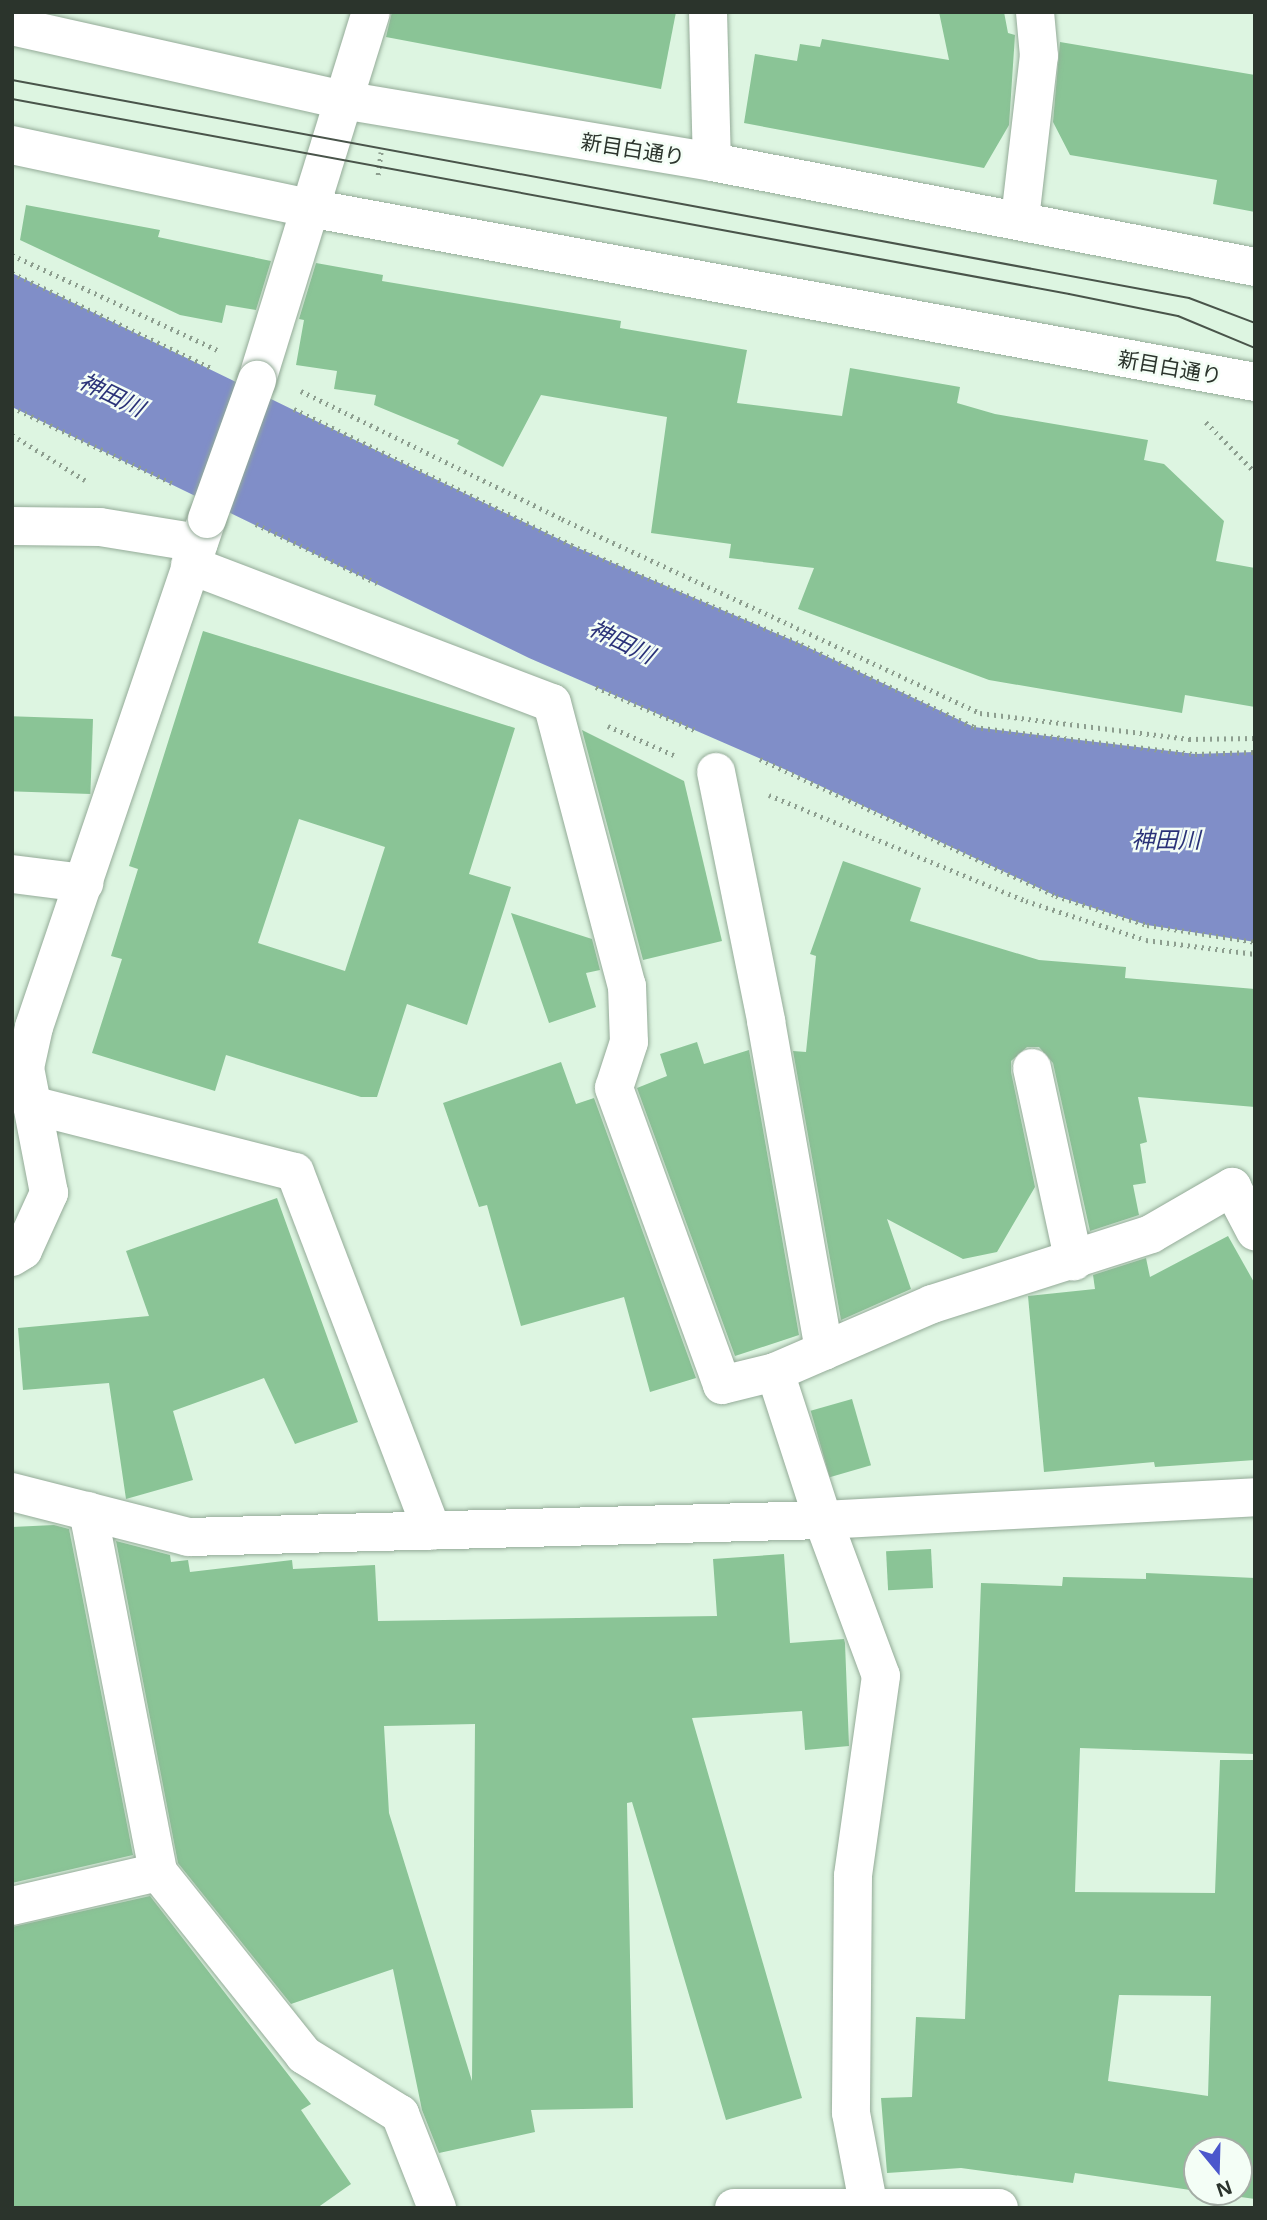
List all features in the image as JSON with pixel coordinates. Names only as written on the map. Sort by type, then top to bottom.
[{"type":"street","points":[[12,1258],[23,1250],[49,1193],[25,1068],[34,1027],[210,536],[247,375],[309,208],[371,12]]},
{"type":"street","points":[[708,12],[712,162]]},
{"type":"street","points":[[1020,219],[1039,56],[1035,12]]},
{"type":"street","name":"新目白通り","points":[[12,26],[342,100],[712,162],[1020,219],[1255,267]]},
{"type":"street","name":"新目白通り","points":[[12,145],[309,208],[1255,382]]},
{"type":"street","points":[[12,526],[100,527],[210,536],[552,703],[627,986],[629,1042],[614,1088],[722,1385],[775,1372],[932,1304],[1074,1262],[1151,1234],[1232,1187],[1255,1231]]},
{"type":"street","points":[[716,772],[766,1021],[824,1351]]},
{"type":"street","points":[[12,874],[84,883]]},
{"type":"street","points":[[1032,1068],[1074,1262]]},
{"type":"street","points":[[32,1105],[295,1172],[432,1531]]},
{"type":"street","points":[[775,1372],[823,1520],[881,1676],[853,1876],[850,2113],[869,2206]]},
{"type":"street","points":[[12,1492],[188,1537],[823,1520],[1255,1497]]},
{"type":"street","points":[[88,1511],[158,1872],[304,2055],[400,2113],[436,2208]]},
{"type":"street","points":[[12,1906],[158,1872]]},
{"type":"street","points":[[734,2208],[999,2208]]},
{"type":"path","points":[[370,219],[389,108]]},
{"type":"path","points":[[12,255],[247,375]]},
{"type":"path","points":[[12,273],[247,375],[980,713],[1189,739],[1255,738]]},
{"type":"path","points":[[286,405],[570,545],[801,644],[974,727],[1195,754],[1255,751]]},
{"type":"path","points":[[12,407],[182,487]]},
{"type":"path","points":[[1202,418],[1255,472]]},
{"type":"path","points":[[12,435],[94,485]]},
{"type":"path","points":[[210,536],[381,585]]},
{"type":"path","points":[[593,686],[707,736]]},
{"type":"path","points":[[552,703],[1026,901],[1146,940],[1255,954]]},
{"type":"path","points":[[758,758],[1056,896],[1147,925],[1255,942]]},
{"type":"water","name":"神田川","points":[[12,273],[571,545],[801,644],[974,727],[1195,754],[1255,752],[1255,942],[1147,925],[1056,896],[784,769],[529,658],[12,407]]},
{"type":"building","points":[[392,12],[676,12],[661,89],[386,37]]},
{"type":"building","points":[[939,12],[1004,12],[1008,33],[1015,35],[1009,125],[984,168],[744,123],[755,54],[797,61],[800,44],[820,47],[822,39],[949,60]]},
{"type":"building","points":[[1060,42],[1255,75],[1255,212],[1213,204],[1217,180],[1070,155],[1053,122]]},
{"type":"building","points":[[26,205],[160,230],[158,237],[271,261],[256,310],[226,305],[222,323],[180,315],[20,240]]},
{"type":"building","points":[[316,263],[383,275],[382,281],[621,321],[620,328],[747,350],[737,403],[842,416],[850,368],[960,387],[957,403],[995,414],[1148,440],[1144,460],[1164,464],[1224,521],[1216,561],[1255,568],[1255,707],[1185,695],[1182,713],[989,680],[798,609],[814,568],[729,558],[731,544],[651,533],[667,417],[541,395],[503,467],[457,444],[459,440],[374,405],[376,395],[334,389],[337,371],[296,365],[304,320],[299,319]]},
{"type":"building","points":[[203,631],[515,728],[469,874],[511,887],[467,1025],[407,1004],[377,1097],[361,1097],[226,1055],[215,1091],[92,1053],[122,959],[111,956],[138,869],[129,866]],"holes":[[[299,819],[385,847],[345,971],[258,943]]]},
{"type":"building","points":[[12,716],[93,719],[90,794],[12,791]]},
{"type":"building","points":[[582,730],[684,781],[722,941],[643,960]]},
{"type":"building","points":[[843,861],[921,888],[910,921],[1039,960],[1126,967],[1125,978],[1255,989],[1255,1107],[1138,1097],[1147,1142],[1140,1144],[1146,1183],[1133,1185],[1139,1215],[1090,1231],[1053,1063],[1039,1047],[1027,1047],[1011,1061],[1011,1072],[1035,1187],[997,1252],[963,1259],[887,1219],[911,1289],[841,1320],[793,1051],[806,1052],[816,956],[810,954]]},
{"type":"building","points":[[511,913],[592,939],[600,970],[586,973],[596,1007],[549,1023]]},
{"type":"building","points":[[697,1042],[704,1064],[749,1050],[799,1335],[735,1356],[637,1088],[667,1076],[660,1054]]},
{"type":"building","points":[[561,1062],[576,1104],[594,1098],[696,1378],[650,1392],[624,1297],[521,1326],[487,1205],[479,1207],[443,1103]]},
{"type":"building","points":[[277,1198],[358,1422],[295,1444],[264,1378],[173,1411],[193,1480],[126,1499],[109,1383],[23,1390],[18,1328],[149,1316],[126,1251]]},
{"type":"building","points":[[1228,1236],[1255,1284],[1255,1460],[1155,1467],[1154,1462],[1044,1472],[1028,1296],[1095,1289],[1093,1275],[1146,1258],[1150,1277]]},
{"type":"building","points":[[852,1399],[871,1465],[830,1477],[811,1411]]},
{"type":"building","points":[[54,1525],[69,1529],[133,1855],[12,1883],[12,1527]]},
{"type":"building","points":[[116,1541],[170,1555],[171,1562],[188,1560],[190,1572],[292,1560],[293,1569],[375,1565],[378,1621],[717,1616],[713,1559],[784,1554],[790,1643],[844,1639],[849,1746],[805,1750],[802,1711],[692,1718],[802,2098],[726,2120],[632,1802],[627,1803],[633,2108],[531,2110],[535,2132],[439,2153],[422,2110],[393,1969],[291,2004],[178,1863]],"holes":[[[475,1724],[472,2081],[389,1813],[384,1726]]]},
{"type":"building","points":[[931,1549],[933,1588],[888,1590],[886,1551]]},
{"type":"building","points":[[1146,1573],[1255,1578],[1255,1754],[1080,1748],[1075,1892],[1215,1893],[1220,1760],[1255,1760],[1255,2199],[1253,2136],[1183,2136],[1183,2189],[1075,2173],[1073,2183],[961,2168],[887,2173],[881,2098],[912,2097],[916,2017],[965,2019],[981,1583],[1062,1586],[1063,1577],[1146,1579]],"holes":[[[1119,1995],[1211,1996],[1208,2096],[1108,2081]]]},
{"type":"building","points":[[150,1896],[311,2104],[301,2110],[351,2184],[317,2208],[12,2208],[12,1927]]},
{"type":"tram line","points":[[12,80],[1189,298],[1255,323]]},
{"type":"tram line","points":[[12,99],[1069,294],[1178,316],[1255,348]]}]
